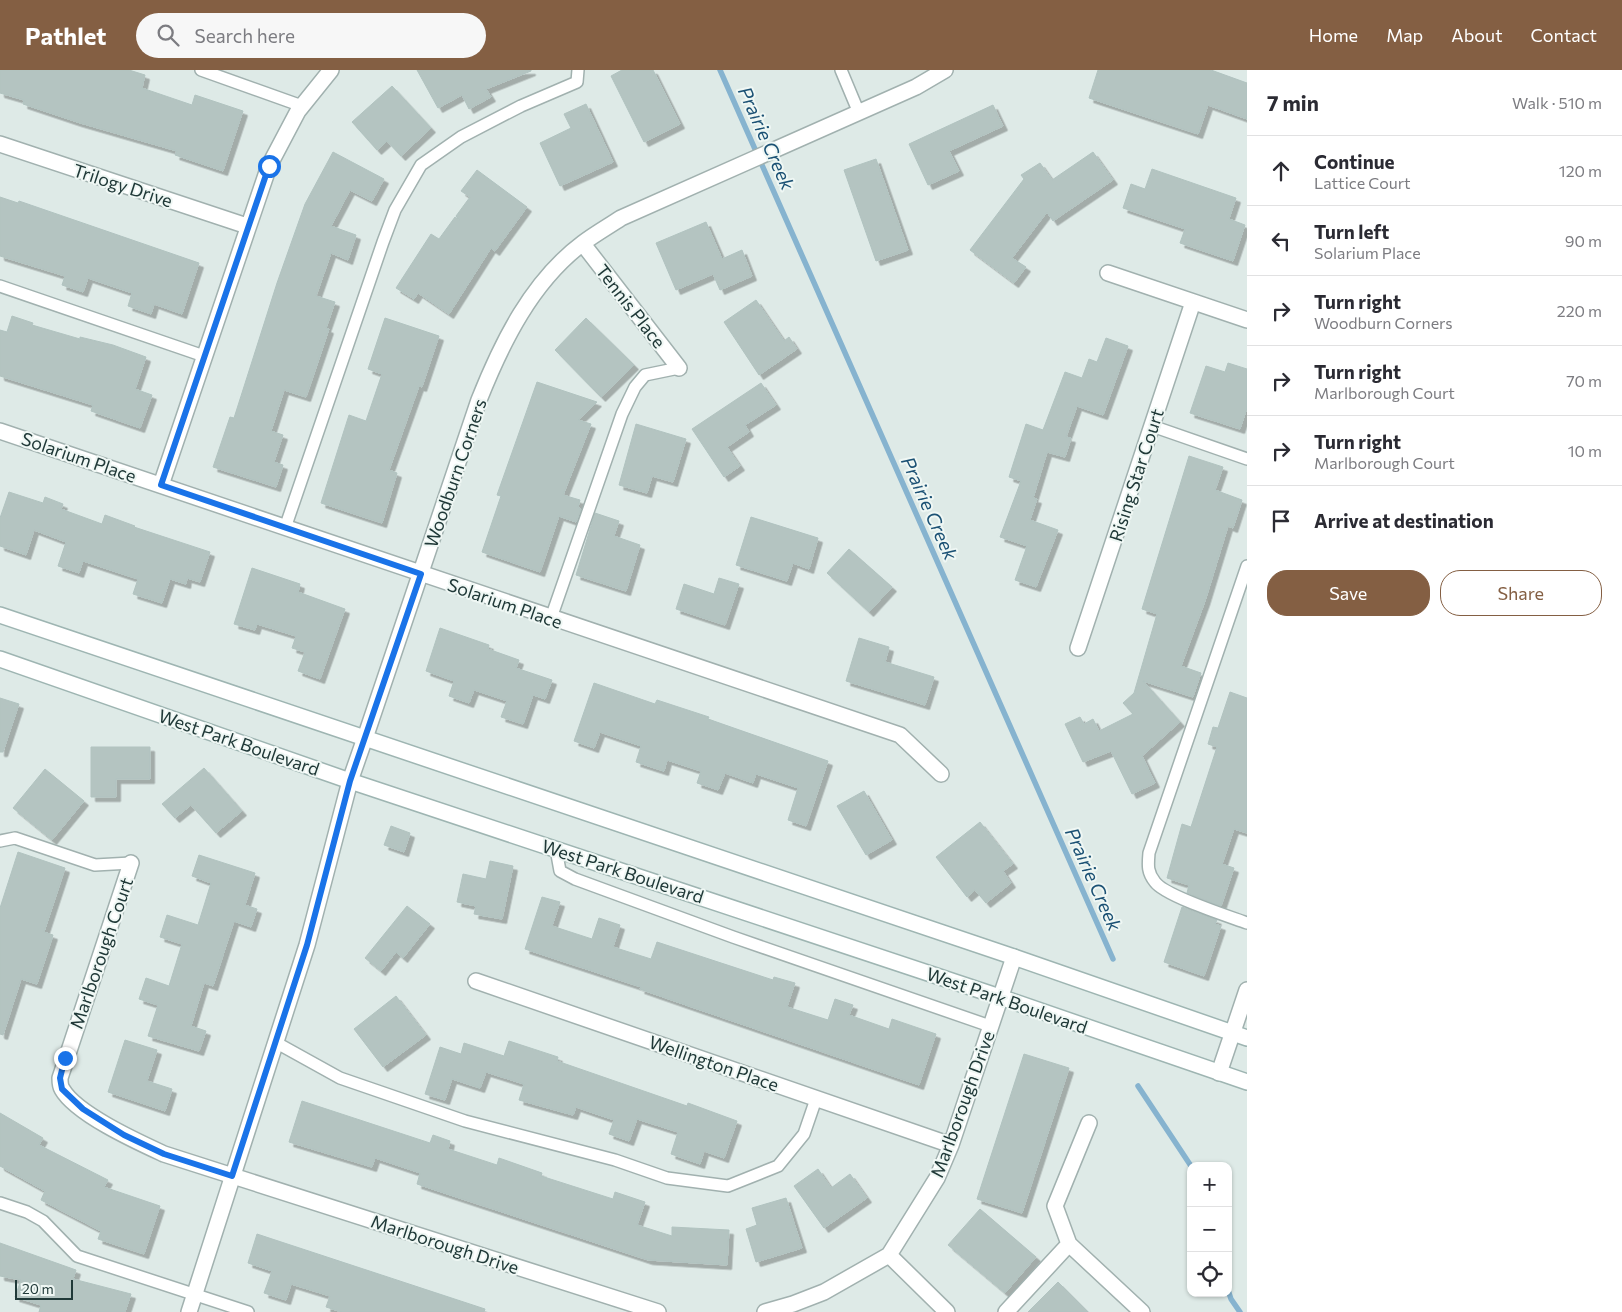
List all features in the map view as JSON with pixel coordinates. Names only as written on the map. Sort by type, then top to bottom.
[{"type":"street","points":[[161,485],[247,226],[269,166],[302,106],[331,70]]},
{"type":"street","name":"Woodburn Corners","points":[[189,1312],[307,945],[350,781],[494,361],[534,293],[563,260],[621,218],[916,87],[945,70]]},
{"type":"street","name":"Trilogy Drive","points":[[0,144],[247,226]]},
{"type":"street","name":"Tennis Place","points":[[583,244],[680,368]]},
{"type":"street","points":[[1108,273],[1247,320]]},
{"type":"street","name":"Rising Star Court","points":[[1078,648],[1193,302]]},
{"type":"street","name":"Solarium Place","points":[[0,430],[900,736],[941,774]]},
{"type":"street","points":[[0,615],[1014,957],[1247,1038]]},
{"type":"street","name":"West Park Boulevard","points":[[0,659],[350,781],[1000,997],[1247,1082]]},
{"type":"street","name":"Marlborough Court","points":[[131,862],[65,1058],[60,1078],[62,1089],[83,1109],[124,1135],[164,1154],[232,1176]]},
{"type":"street","name":"Marlborough Drive","points":[[764,1312],[793,1304],[824,1292],[889,1255],[937,1178],[951,1145],[1014,957]]},
{"type":"street","name":"Wellington Place","points":[[476,981],[951,1145]]},
{"type":"street","points":[[1219,1073],[1247,990]]},
{"type":"street","points":[[1089,1123],[1055,1206],[1069,1244],[1142,1312]]},
{"type":"street","name":"Marlborough Drive","points":[[232,1176],[658,1312]]},
{"type":"street","points":[[1006,1312],[1069,1244]]},
{"type":"street","points":[[889,1255],[947,1312]]},
{"type":"lane","points":[[201,70],[302,106]]},
{"type":"lane","points":[[285,528],[383,242],[395,210],[421,165],[461,137],[520,106],[577,82],[578,70]]},
{"type":"lane","points":[[841,70],[859,112]]},
{"type":"lane","points":[[0,286],[204,356]]},
{"type":"lane","points":[[552,618],[622,414],[635,387],[645,375],[680,368]]},
{"type":"lane","points":[[1152,426],[1247,459]]},
{"type":"lane","points":[[1247,566],[1149,853],[1148,869],[1156,884],[1172,893],[1247,923]]},
{"type":"lane","points":[[0,841],[15,838],[95,865],[131,862]]},
{"type":"lane","points":[[556,849],[560,871],[575,879],[733,937],[990,1026]]},
{"type":"lane","points":[[275,1042],[340,1078],[465,1121],[615,1160],[667,1178],[728,1186],[778,1166],[804,1134],[816,1099]]},
{"type":"lane","points":[[0,1203],[27,1212],[43,1221],[77,1256],[194,1296],[248,1312]]},
{"type":"building","points":[[0,70],[129,70],[145,75],[142,88],[192,105],[195,95],[243,111],[223,171],[175,155],[177,151],[23,104],[24,100],[0,93]]},
{"type":"building","points":[[417,70],[531,71],[486,89],[491,97],[469,109],[462,95],[438,108]]},
{"type":"building","points":[[622,70],[653,70],[680,124],[644,142],[611,76]]},
{"type":"building","points":[[1098,70],[1211,70],[1247,83],[1247,119],[1208,105],[1198,134],[1089,98]]},
{"type":"building","points":[[392,86],[431,128],[401,156],[387,141],[377,150],[352,122]]},
{"type":"building","points":[[586,104],[613,162],[560,186],[540,143],[571,128],[564,114]]},
{"type":"building","points":[[993,105],[1003,126],[949,151],[959,171],[928,185],[909,144]]},
{"type":"building","points":[[333,152],[384,179],[372,201],[350,190],[331,226],[356,235],[348,260],[331,253],[316,296],[335,302],[326,328],[329,329],[306,397],[284,390],[271,431],[283,435],[274,462],[283,465],[276,487],[213,467],[230,417],[234,418],[277,283],[305,204]]},
{"type":"building","points":[[1093,152],[1113,180],[1053,221],[1047,212],[1012,258],[1026,267],[1014,283],[970,250],[1024,179],[1021,175],[1040,163],[1052,180]]},
{"type":"building","points":[[876,159],[908,250],[876,261],[844,170]]},
{"type":"building","points":[[1152,169],[1236,198],[1229,219],[1245,225],[1233,261],[1180,243],[1185,229],[1123,208],[1131,184],[1145,189]]},
{"type":"building","points":[[477,170],[527,207],[495,251],[491,248],[449,314],[418,293],[414,299],[396,288],[431,234],[439,239],[455,217],[460,220],[456,216],[470,197],[461,191]]},
{"type":"building","points":[[0,197],[18,203],[19,201],[199,263],[182,314],[154,304],[151,314],[128,306],[132,293],[88,278],[83,292],[62,285],[65,276],[0,256]]},
{"type":"building","points":[[706,222],[722,259],[742,250],[752,276],[720,290],[713,274],[676,290],[656,243]]},
{"type":"building","points":[[756,300],[784,341],[789,337],[797,349],[759,375],[724,322]]},
{"type":"building","points":[[12,316],[33,323],[32,325],[80,339],[80,337],[113,345],[146,357],[135,389],[152,395],[140,428],[91,411],[93,405],[0,376],[0,330],[7,332]]},
{"type":"building","points":[[385,318],[439,336],[422,387],[419,386],[389,470],[397,473],[382,523],[321,503],[349,415],[366,421],[382,374],[368,369]]},
{"type":"building","points":[[586,318],[634,365],[601,397],[555,350]]},
{"type":"building","points":[[1106,338],[1128,346],[1103,415],[1077,406],[1066,437],[1071,438],[1065,457],[1047,452],[1033,498],[1037,499],[1030,520],[1058,530],[1036,587],[1015,580],[1027,546],[1000,537],[1021,481],[1009,477],[1026,424],[1043,430],[1065,372],[1082,378],[1089,359],[1097,362]]},
{"type":"building","points":[[1228,363],[1247,369],[1247,408],[1240,429],[1190,413],[1206,366],[1225,372]]},
{"type":"building","points":[[537,382],[597,402],[578,420],[591,424],[563,495],[580,500],[578,507],[581,509],[576,522],[559,516],[540,572],[482,552],[501,496],[497,495]]},
{"type":"building","points":[[761,383],[776,405],[745,425],[749,432],[727,447],[740,466],[724,477],[692,429]]},
{"type":"building","points":[[636,424],[686,439],[673,482],[652,476],[647,493],[619,485]]},
{"type":"building","points":[[1189,456],[1223,467],[1215,490],[1242,500],[1233,528],[1228,526],[1205,601],[1181,666],[1201,673],[1193,697],[1143,681],[1180,722],[1142,756],[1155,783],[1132,794],[1111,751],[1083,762],[1065,724],[1080,717],[1084,724],[1093,719],[1099,731],[1133,714],[1123,703],[1134,693],[1157,614],[1142,609]]},
{"type":"building","points":[[9,492],[43,503],[45,497],[63,504],[61,509],[102,524],[105,515],[134,527],[210,552],[200,582],[187,578],[186,584],[170,579],[162,603],[133,594],[138,579],[83,561],[79,573],[58,566],[66,542],[34,530],[26,555],[0,546],[0,518]]},
{"type":"building","points":[[595,513],[619,521],[614,536],[640,545],[626,591],[576,575]]},
{"type":"building","points":[[751,517],[818,538],[809,569],[793,563],[787,581],[736,565]]},
{"type":"building","points":[[849,549],[892,587],[869,612],[827,573]]},
{"type":"building","points":[[252,568],[300,584],[298,592],[345,609],[320,679],[298,671],[305,652],[292,648],[296,636],[257,624],[255,630],[234,624]]},
{"type":"building","points":[[719,578],[739,584],[725,625],[676,609],[684,584],[714,594]]},
{"type":"building","points":[[440,628],[489,645],[488,649],[519,660],[516,668],[552,680],[545,699],[533,695],[523,724],[501,717],[507,701],[474,690],[469,703],[449,696],[454,681],[426,671]]},
{"type":"building","points":[[859,638],[889,647],[885,662],[934,677],[925,705],[846,681]]},
{"type":"building","points":[[594,683],[655,704],[657,700],[709,717],[708,719],[828,761],[806,826],[788,820],[798,788],[756,774],[753,783],[725,773],[718,790],[697,783],[701,771],[667,760],[664,771],[636,762],[641,746],[600,732],[594,748],[574,741]]},
{"type":"building","points":[[1230,692],[1247,698],[1247,833],[1234,829],[1222,864],[1234,868],[1221,906],[1187,893],[1189,885],[1167,878],[1182,824],[1191,827],[1217,747],[1208,744],[1213,727],[1218,728]]},
{"type":"building","points":[[0,698],[19,704],[3,752],[0,752]]},
{"type":"building","points":[[91,747],[150,747],[150,779],[116,779],[116,797],[91,797]]},
{"type":"building","points":[[204,768],[242,811],[216,833],[191,805],[175,818],[162,804]]},
{"type":"building","points":[[45,769],[84,801],[52,840],[13,808]]},
{"type":"building","points":[[864,791],[892,840],[866,855],[837,806]]},
{"type":"building","points":[[980,822],[1013,864],[1003,871],[1011,883],[986,903],[975,890],[967,897],[936,857]]},
{"type":"building","points":[[391,826],[410,833],[404,852],[384,845]]},
{"type":"building","points":[[18,852],[65,868],[44,932],[53,935],[37,984],[21,979],[3,1035],[0,1034],[0,908]]},
{"type":"building","points":[[199,855],[255,873],[245,905],[257,909],[251,927],[234,921],[213,986],[204,983],[191,1026],[206,1031],[199,1051],[148,1036],[158,1005],[139,999],[146,978],[169,986],[182,944],[160,937],[167,915],[198,925],[211,883],[192,876]]},
{"type":"building","points":[[490,861],[513,866],[502,919],[474,914],[476,906],[457,902],[463,874],[486,879]]},
{"type":"building","points":[[542,897],[560,902],[552,926],[592,939],[599,918],[620,925],[613,947],[651,959],[657,942],[773,980],[774,977],[795,983],[787,1007],[828,1020],[835,999],[853,1005],[849,1015],[889,1029],[892,1019],[936,1034],[919,1085],[640,989],[641,987],[525,949]]},
{"type":"building","points":[[407,906],[430,924],[403,958],[396,952],[381,971],[365,958]]},
{"type":"building","points":[[1182,907],[1217,920],[1215,924],[1221,926],[1204,976],[1164,962]]},
{"type":"building","points":[[396,996],[426,1035],[383,1067],[354,1029]]},
{"type":"building","points":[[125,1040],[157,1050],[147,1081],[172,1089],[165,1111],[108,1092]]},
{"type":"building","points":[[509,1041],[558,1057],[557,1061],[687,1106],[688,1103],[737,1121],[724,1158],[704,1151],[700,1164],[671,1154],[678,1132],[637,1119],[629,1141],[609,1134],[614,1120],[576,1107],[573,1115],[519,1100],[524,1084],[486,1072],[480,1088],[452,1079],[445,1100],[425,1094],[440,1047],[461,1054],[464,1043],[504,1056]]},
{"type":"building","points":[[1024,1054],[1069,1068],[1022,1213],[977,1199]]},
{"type":"building","points":[[302,1101],[430,1143],[433,1135],[450,1141],[448,1149],[497,1165],[499,1158],[542,1173],[541,1176],[613,1199],[615,1192],[645,1202],[637,1225],[672,1236],[672,1227],[729,1230],[727,1265],[648,1260],[417,1184],[420,1173],[375,1158],[372,1167],[289,1142]]},
{"type":"building","points":[[0,1113],[43,1138],[39,1145],[108,1180],[104,1187],[160,1206],[144,1254],[98,1239],[101,1231],[41,1200],[45,1191],[0,1166]]},
{"type":"building","points":[[818,1169],[831,1188],[850,1174],[867,1198],[824,1228],[794,1186]]},
{"type":"building","points":[[786,1198],[802,1248],[756,1262],[746,1229],[757,1225],[752,1208]]},
{"type":"building","points":[[980,1209],[1036,1257],[1005,1293],[948,1245]]},
{"type":"building","points":[[257,1234],[485,1309],[484,1312],[342,1312],[326,1307],[330,1296],[291,1284],[286,1300],[264,1293],[272,1271],[248,1263]]},
{"type":"building","points":[[0,1243],[76,1270],[73,1279],[131,1294],[125,1312],[39,1312],[41,1305],[15,1297],[21,1280],[0,1276]]},
{"type":"building","points":[[1058,1282],[1088,1312],[1028,1312]]},
{"type":"waterway","name":"Prairie Creek","points":[[720,70],[1113,959]]},
{"type":"waterway","name":"Prairie Creek","points":[[1138,1086],[1188,1162]]},
{"type":"waterway","name":"Prairie Creek","points":[[1230,1297],[1240,1312]]},
{"type":"route","points":[[65,1058],[60,1078],[62,1089],[83,1109],[124,1135],[164,1154],[232,1176],[307,945],[350,781],[421,574],[161,485],[247,226],[269,166]]}]
